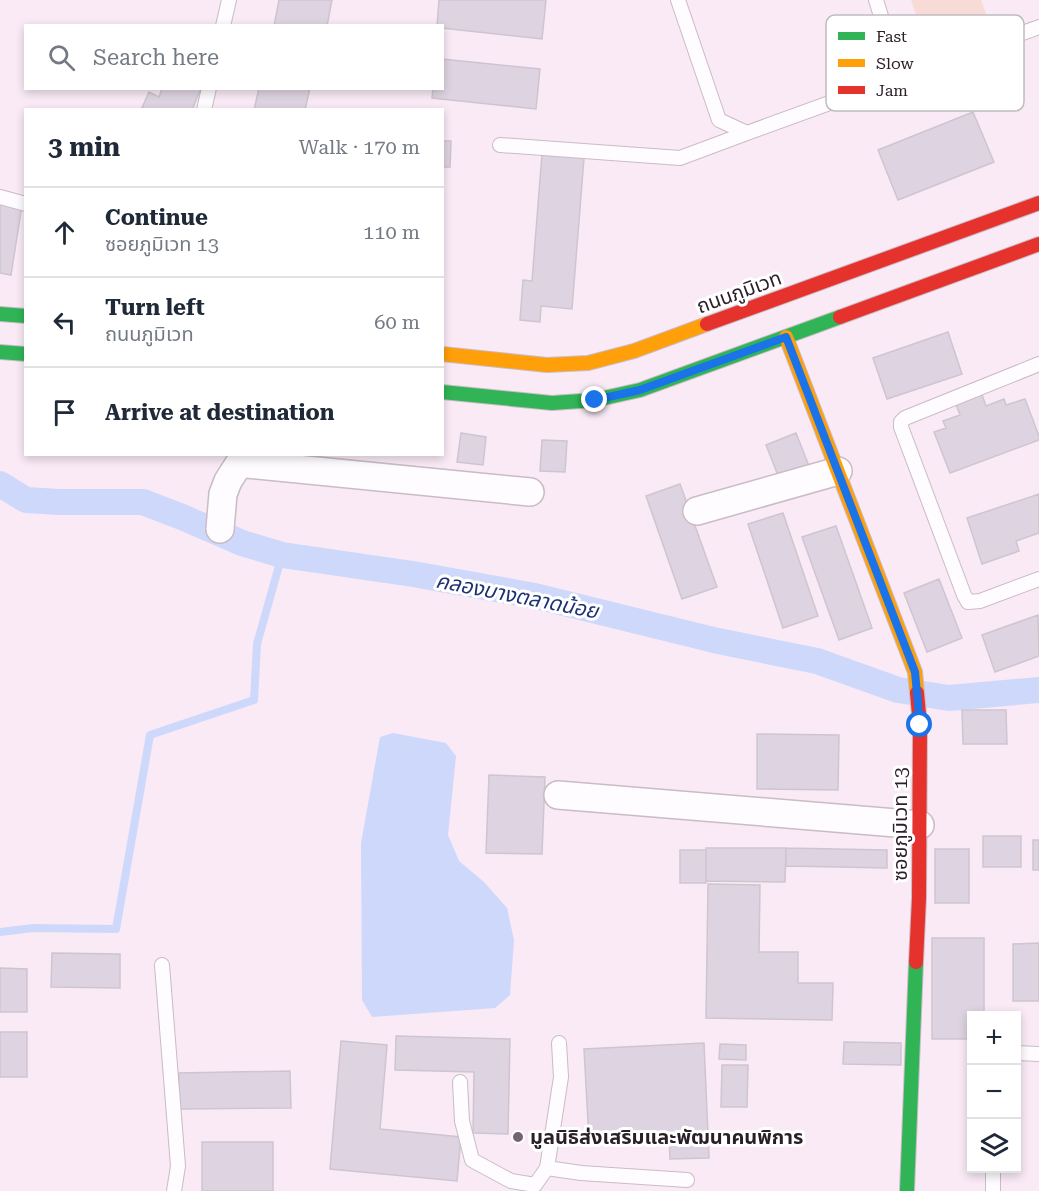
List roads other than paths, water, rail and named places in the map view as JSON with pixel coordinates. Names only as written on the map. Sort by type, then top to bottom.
[{"type":"street","name":"ถนนภูมิเวท","points":[[444,354],[547,365],[588,363],[634,351],[1039,203]]},
{"type":"street","points":[[444,392],[552,403],[595,400],[640,390],[1039,244]]},
{"type":"street","points":[[0,314],[24,316]]},
{"type":"street","name":"ซอยภูมิเวท 13","points":[[786,337],[915,672],[920,725],[920,898],[907,1191]]},
{"type":"street","points":[[0,352],[24,354]]},
{"type":"street","points":[[220,529],[223,494],[242,457],[247,464],[530,492]]},
{"type":"street","points":[[697,511],[838,471]]},
{"type":"street","points":[[558,795],[920,825]]},
{"type":"lane","points":[[224,24],[229,0]]},
{"type":"lane","points":[[678,0],[719,120],[747,133]]},
{"type":"lane","points":[[876,0],[881,15]]},
{"type":"lane","points":[[1024,33],[1039,27]]},
{"type":"lane","points":[[204,108],[209,90]]},
{"type":"lane","points":[[500,145],[680,158],[826,105]]},
{"type":"lane","points":[[0,197],[24,203]]},
{"type":"lane","points":[[1039,364],[905,418],[901,427],[968,602],[980,601],[1039,579]]},
{"type":"lane","points":[[162,965],[178,1166],[174,1191]]},
{"type":"lane","points":[[460,1082],[462,1121],[472,1160],[511,1181],[535,1188],[547,1168],[561,1077],[559,1043]]},
{"type":"lane","points":[[1021,1053],[1039,1054]]},
{"type":"lane","points":[[547,1168],[581,1173],[687,1180]]},
{"type":"lane","points":[[993,1173],[993,1191]]},
{"type":"water","points":[[393,733],[446,743],[456,756],[448,835],[459,861],[484,882],[507,908],[514,940],[510,995],[495,1008],[372,1017],[362,1000],[361,843],[380,737]]},
{"type":"waterway","name":"คลองบางตลาดน้อย","points":[[0,484],[26,500],[143,502],[242,543],[282,555],[413,574],[535,596],[718,641],[817,661],[898,690],[949,698],[1039,690]]},
{"type":"waterway","points":[[0,932],[33,928],[116,929],[150,735],[254,700],[257,644],[282,555]]},
{"type":"place","name":"มูลนิธิส่งเสริมและพัฒนาคนพิการ","points":[[518,1137]]}]
